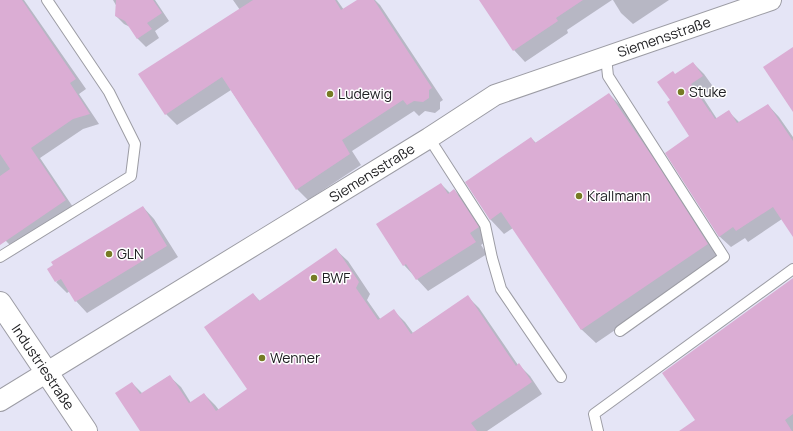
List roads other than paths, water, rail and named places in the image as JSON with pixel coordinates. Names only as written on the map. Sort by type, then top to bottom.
[{"type":"street","name":"Siemensstraße","points":[[0,401],[495,96],[771,0]]},
{"type":"street","name":"Industriestraße","points":[[0,303],[86,431]]},
{"type":"lane","points":[[0,257],[131,176],[135,144],[108,92],[47,0]]},
{"type":"lane","points":[[606,57],[608,76],[724,257],[620,331]]},
{"type":"lane","points":[[429,138],[485,225],[492,258],[501,289],[561,377]]},
{"type":"lane","points":[[598,431],[594,414],[793,269]]},
{"type":"place","name":"Stuke","points":[[681,92]]},
{"type":"place","name":"Ludewig","points":[[330,94]]},
{"type":"place","name":"Krallmann","points":[[579,196]]},
{"type":"place","name":"GLN","points":[[109,254]]},
{"type":"place","name":"BWF","points":[[314,278]]},
{"type":"place","name":"Wenner","points":[[262,358]]}]
